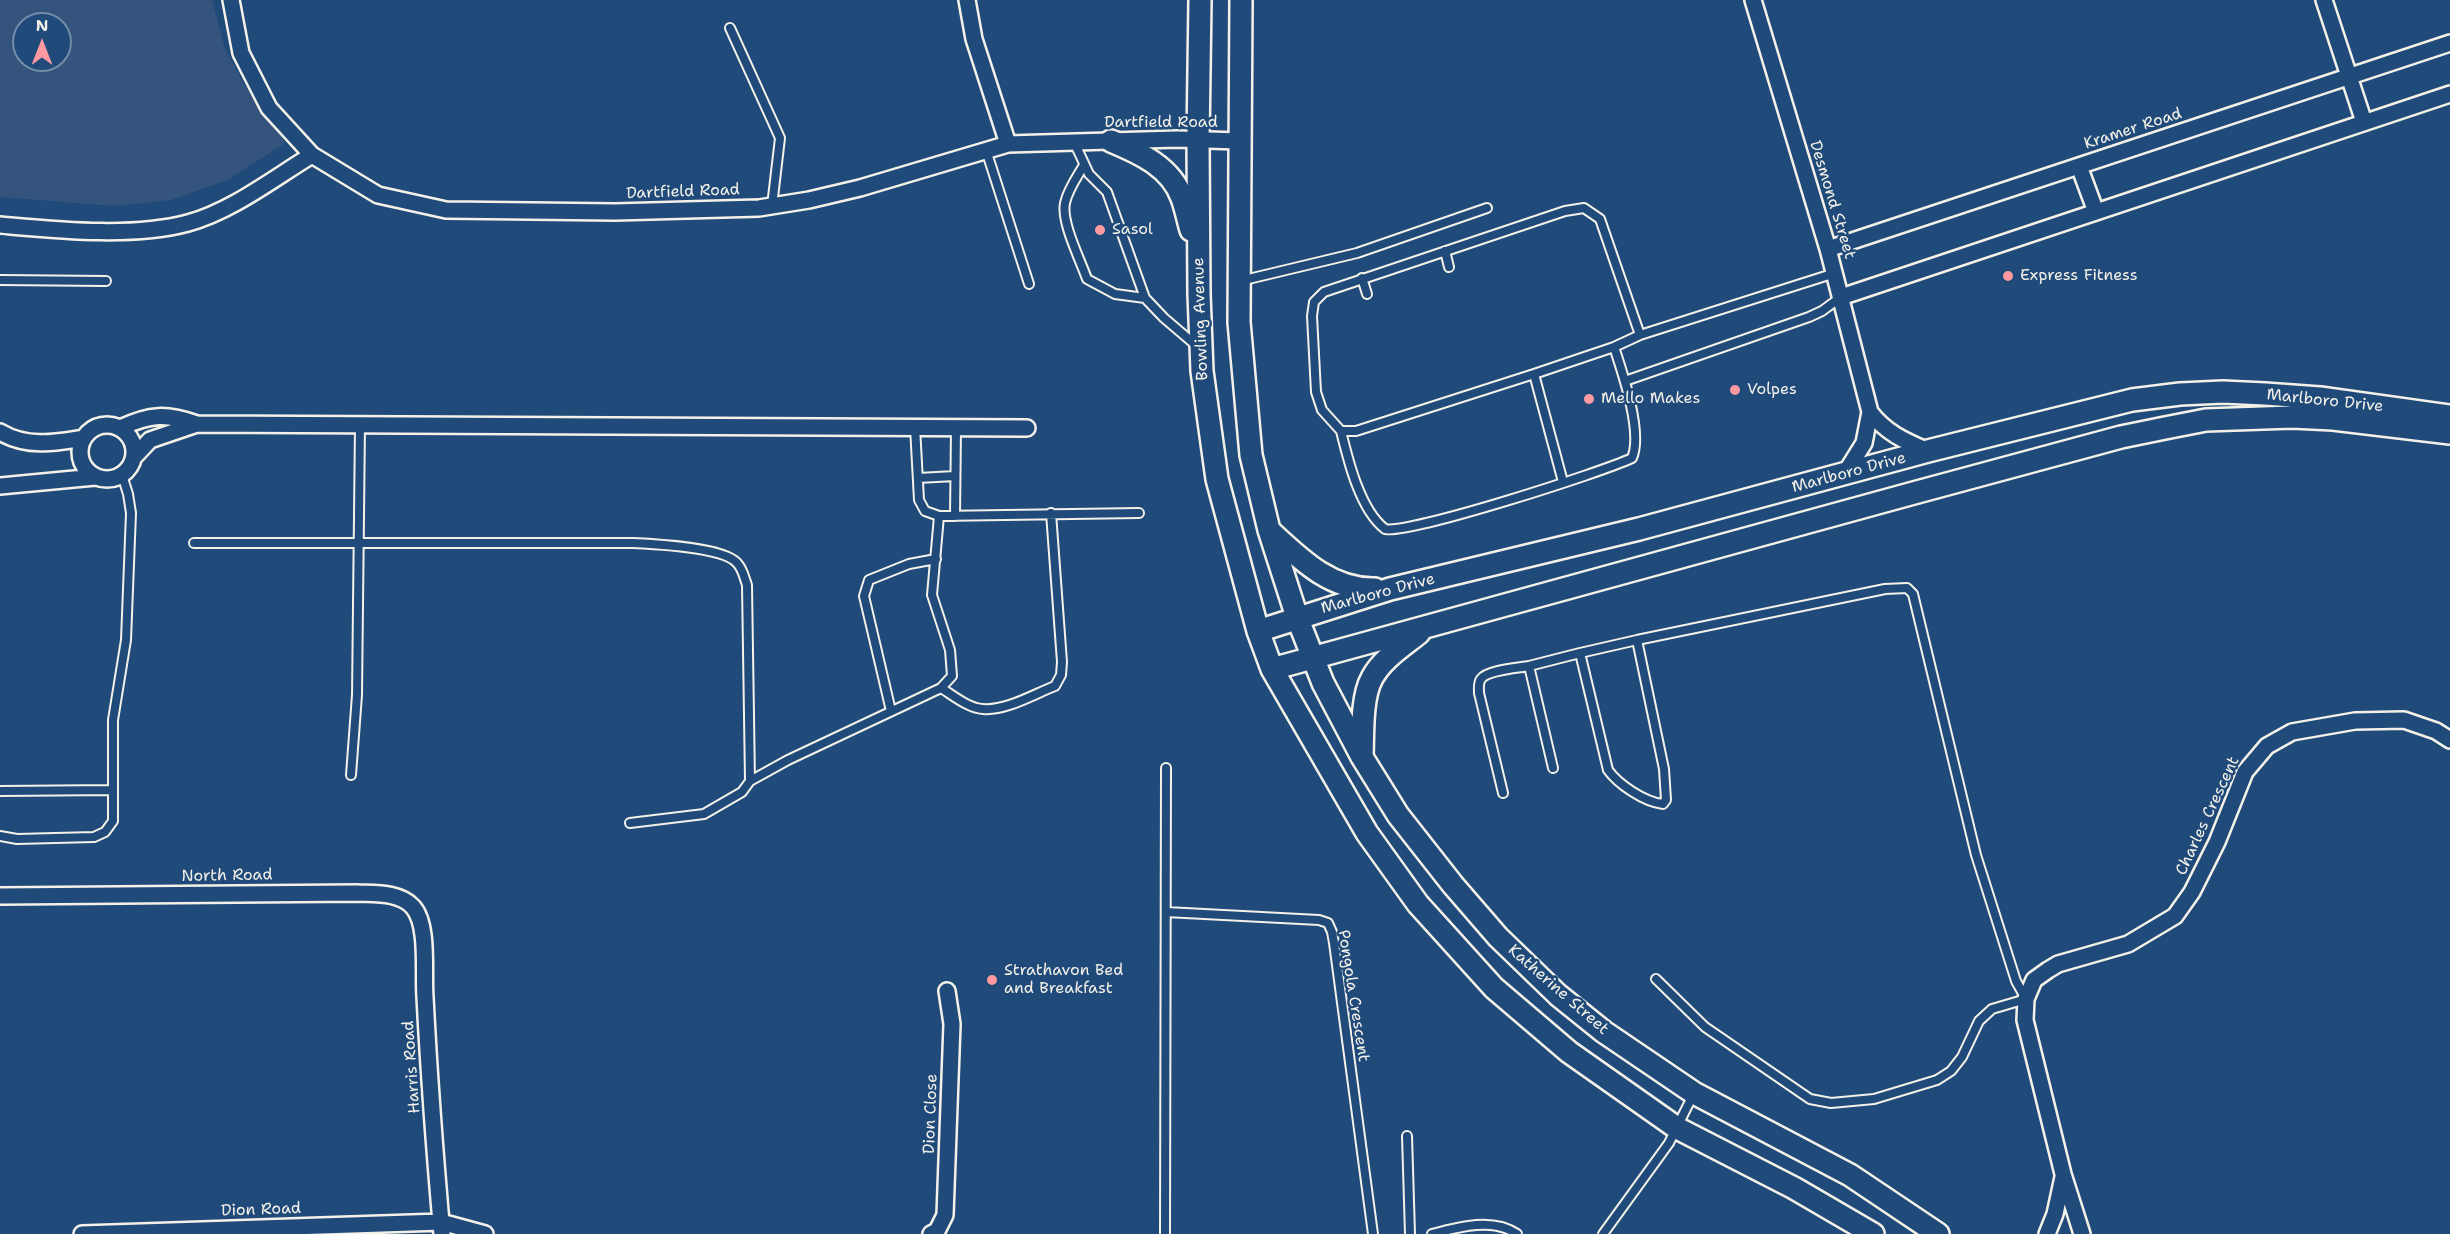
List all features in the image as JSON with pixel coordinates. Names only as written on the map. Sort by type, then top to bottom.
[{"type":"main road","name":"Bowling Avenue","points":[[1200,0],[1198,257],[1202,371],[1217,479],[1258,631],[1272,669]]},
{"type":"main road","points":[[1241,0],[1239,322],[1251,454],[1269,530],[1297,617]]},
{"type":"main road","points":[[1112,141],[1138,152],[1158,165],[1176,184],[1183,199],[1198,257]]},
{"type":"main road","name":"Marlboro Drive","points":[[1258,631],[1390,589],[1639,529],[1928,451],[2132,400],[2223,392],[2320,398],[2450,416]]},
{"type":"main road","name":"Marlboro Drive","points":[[1272,669],[2121,437],[2175,426],[2236,418],[2333,418],[2450,433]]},
{"type":"main road","points":[[1269,530],[1298,558],[1342,585],[1390,589]]},
{"type":"main road","name":"Katherine Street","points":[[1297,617],[1323,683],[1362,757],[1398,815],[1453,885],[1498,937],[1558,995],[1604,1032],[1694,1093],[1850,1175],[1938,1234]]},
{"type":"main road","points":[[1362,757],[1364,713],[1372,678],[1393,653],[1427,627]]},
{"type":"main road","points":[[1272,669],[1367,833],[1418,904],[1494,988],[1544,1031],[1677,1128],[1794,1188],[1873,1234]]},
{"type":"street","name":"Dartfield Road","points":[[231,0],[241,53],[269,108],[312,154],[378,195],[446,210],[615,212],[723,210],[772,206],[860,188],[1008,144],[1073,141],[1239,141]]},
{"type":"street","points":[[967,0],[977,48],[1008,144]]},
{"type":"street","name":"Desmond Street","points":[[1753,0],[1835,273],[1870,412],[1864,443],[1844,475]]},
{"type":"street","points":[[2324,0],[2364,122]]},
{"type":"street","name":"Kramer Road","points":[[1828,249],[2450,43]]},
{"type":"street","points":[[1841,297],[2450,94]]},
{"type":"street","points":[[0,225],[62,231],[132,230],[188,223],[217,212],[312,154]]},
{"type":"street","points":[[2079,166],[2096,212]]},
{"type":"street","points":[[1870,412],[1880,425],[1898,438],[1928,451]]},
{"type":"street","points":[[0,432],[31,443],[50,443],[84,438],[96,427],[104,425],[120,428],[152,416],[179,418],[197,424],[1027,428]]},
{"type":"street","points":[[0,486],[95,477],[114,479],[128,470],[135,456],[150,440],[197,424]]},
{"type":"street","points":[[120,428],[132,440],[135,456]]},
{"type":"street","points":[[84,438],[80,456],[82,464],[95,477]]},
{"type":"street","name":"Charles Crescent","points":[[2026,999],[2034,980],[2058,964],[2128,944],[2175,916],[2192,892],[2217,842],[2245,772],[2267,746],[2292,732],[2365,721],[2404,720],[2436,731],[2450,740]]},
{"type":"street","name":"North Road","points":[[0,896],[357,893],[393,896],[408,902]]},
{"type":"street","name":"Harris Road","points":[[408,902],[417,912],[424,950],[424,996],[442,1228]]},
{"type":"street","name":"Dion Close","points":[[932,1234],[937,1231],[945,1215],[952,1024],[947,991]]},
{"type":"street","points":[[2026,999],[2025,1020],[2063,1174],[2082,1234]]},
{"type":"street","points":[[2047,1234],[2055,1214],[2063,1174]]},
{"type":"street","name":"Dion Road","points":[[82,1234],[442,1228],[485,1234]]},
{"type":"lane","points":[[730,28],[780,138],[772,206]]},
{"type":"lane","points":[[1073,141],[1089,174],[1107,192],[1145,298],[1201,350]]},
{"type":"lane","points":[[986,150],[1029,284]]},
{"type":"lane","points":[[1084,165],[1068,192],[1065,217],[1087,279],[1115,294],[1145,298]]},
{"type":"lane","points":[[1239,282],[1357,253],[1487,208]]},
{"type":"lane","points":[[1614,347],[1625,381],[1637,441],[1632,458],[1473,511],[1391,530],[1379,524],[1371,514],[1351,467],[1341,431],[1322,410],[1316,392],[1313,309],[1314,302],[1324,292],[1565,211],[1584,208],[1600,219],[1640,335]]},
{"type":"lane","points":[[1445,251],[1449,267]]},
{"type":"lane","points":[[1341,431],[1356,431],[1614,347],[1640,335],[1835,273]]},
{"type":"lane","points":[[1362,278],[1367,294]]},
{"type":"lane","points":[[0,280],[106,281]]},
{"type":"lane","points":[[1625,381],[1809,317],[1822,311],[1841,297]]},
{"type":"lane","points":[[1534,374],[1563,482]]},
{"type":"lane","points":[[351,775],[357,695],[360,425]]},
{"type":"lane","points":[[915,427],[921,507],[929,513],[939,516],[1139,513]]},
{"type":"lane","points":[[955,516],[956,428]]},
{"type":"lane","points":[[0,836],[17,839],[101,835],[113,821],[113,720],[126,640],[130,524],[129,500],[122,475]]},
{"type":"lane","points":[[918,478],[955,476]]},
{"type":"lane","points":[[941,688],[969,705],[982,709],[998,708],[1055,686],[1062,662],[1051,513]]},
{"type":"lane","points":[[630,823],[704,814],[742,792],[750,781],[821,744],[941,688],[952,676],[952,663],[932,595],[939,516]]},
{"type":"lane","points":[[195,543],[632,543],[685,548],[727,556],[737,562],[747,585],[750,781]]},
{"type":"lane","points":[[891,711],[864,596],[869,580],[909,564],[936,559]]},
{"type":"lane","points":[[1503,793],[1479,693],[1479,682],[1483,676],[1637,640],[1885,589],[1907,588],[1913,594],[1976,855],[2016,981],[2026,999],[1992,1009],[1985,1015],[1979,1021],[1962,1057],[1951,1071],[1937,1080],[1874,1099],[1831,1103],[1810,1099],[1705,1027],[1656,979]]},
{"type":"lane","points":[[1580,653],[1608,770],[1614,778],[1654,803],[1663,804],[1666,800],[1664,769],[1637,640]]},
{"type":"lane","points":[[1529,666],[1553,768]]},
{"type":"lane","points":[[1165,1234],[1166,768]]},
{"type":"lane","points":[[0,791],[113,790]]},
{"type":"lane","name":"Pongola Crescent","points":[[1166,912],[1319,920],[1328,923],[1334,943],[1373,1234]]},
{"type":"lane","points":[[1603,1234],[1669,1143],[1694,1093]]},
{"type":"lane","points":[[1407,1136],[1410,1234]]},
{"type":"lane","points":[[1432,1234],[1468,1224],[1509,1228],[1517,1234]]},
{"type":"shaded area","points":[[0,0],[212,0],[225,49],[244,84],[285,143],[228,180],[171,200],[114,206],[0,197]]},
{"type":"place","name":"Sasol","points":[[1100,230]]},
{"type":"place","name":"Express Fitness","points":[[2008,276]]},
{"type":"place","name":"Volpes","points":[[1735,390]]},
{"type":"place","name":"Mello Makes","points":[[1589,399]]},
{"type":"place","name":"Strathavon Bed and Breakfast","points":[[992,980]]}]
